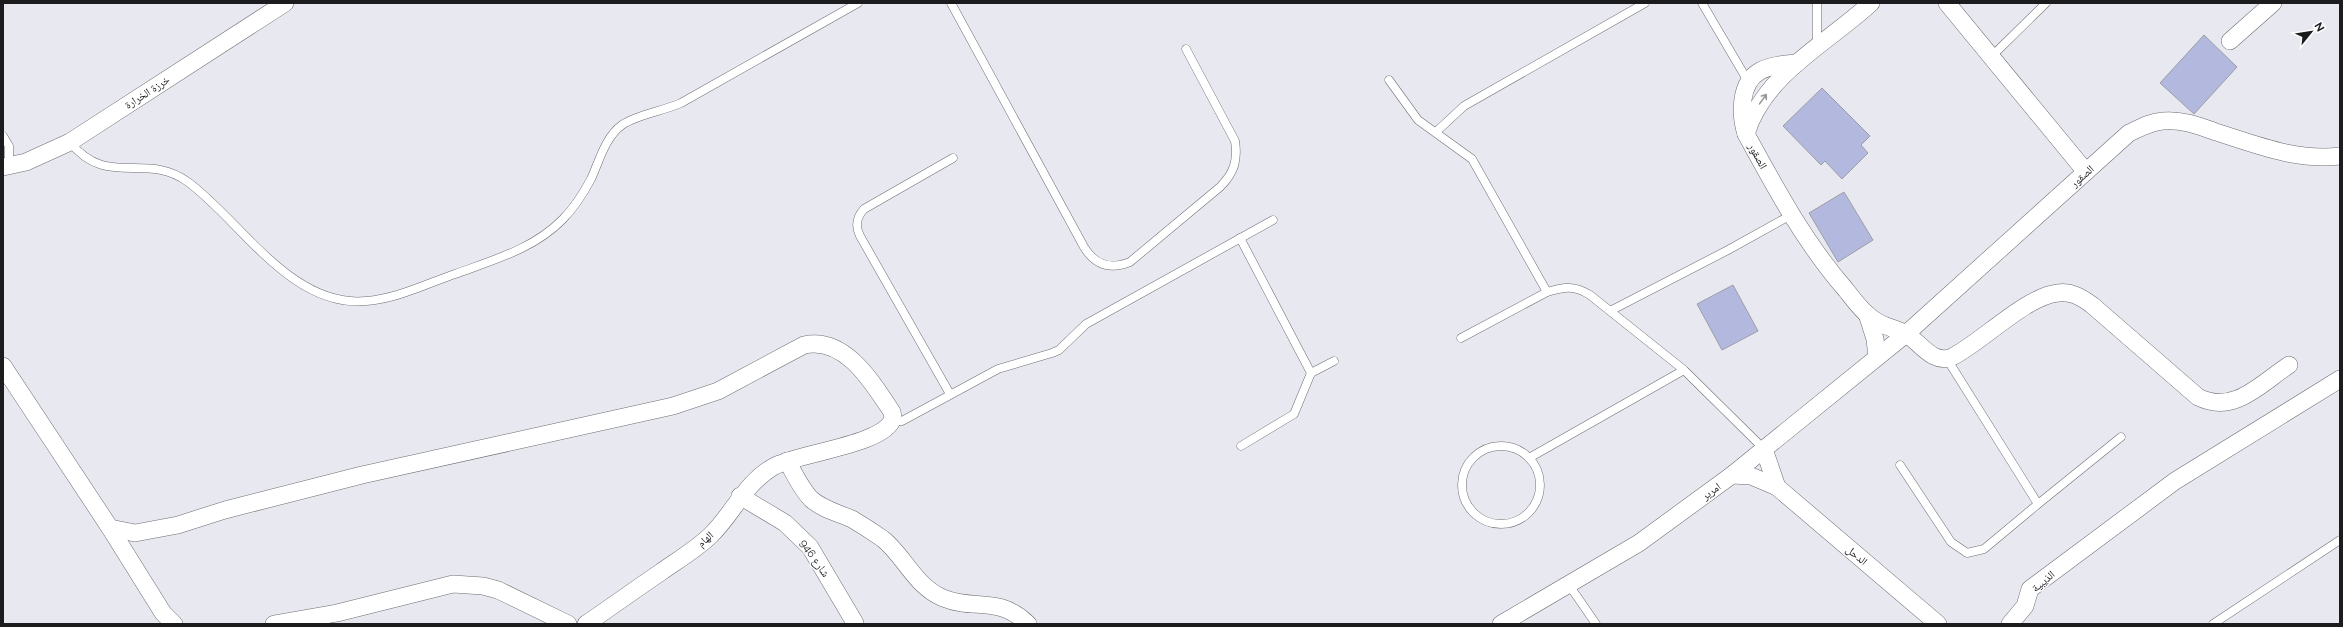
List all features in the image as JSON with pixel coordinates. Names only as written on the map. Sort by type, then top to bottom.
[{"type":"street","name":"خرزة الخرارة","points":[[6,166],[32,160],[70,142],[285,3]]},
{"type":"street","points":[[1746,134],[1760,103],[1797,63],[1871,3]]},
{"type":"street","points":[[1946,3],[2086,172]]},
{"type":"street","points":[[2230,41],[2273,3]]},
{"type":"street","points":[[1749,83],[1759,71],[1780,65],[1797,63]]},
{"type":"street","name":"الصقور","points":[[1749,83],[1741,108],[1741,117],[1746,134],[1792,215],[1822,262],[1867,314],[1886,327],[1906,334],[2129,133],[2145,125],[2162,121],[2181,121],[2284,154],[2306,157],[2340,156]]},
{"type":"street","points":[[1906,334],[1934,357],[1947,359],[1959,354],[2038,300],[2056,293],[2069,293],[2081,296],[2092,304],[2198,396],[2206,401],[2222,404],[2236,401],[2289,365]]},
{"type":"street","name":"الصقور","points":[[1867,314],[1876,339],[1877,357]]},
{"type":"street","name":"امرير","points":[[1501,624],[1570,585],[1639,543],[1732,475],[1906,334]]},
{"type":"street","points":[[110,528],[135,533],[178,525],[225,510],[362,475],[673,406],[718,391],[801,347],[812,343],[833,346],[852,361],[892,412],[892,421]]},
{"type":"street","points":[[3,366],[110,528],[163,613],[174,624]]},
{"type":"street","name":"الذيبية","points":[[2010,624],[2026,606],[2030,589],[2175,481],[2340,379]]},
{"type":"street","name":"الهام","points":[[586,624],[699,546],[722,522],[740,496],[761,475],[786,461],[862,440],[888,427],[892,421]]},
{"type":"street","points":[[1764,449],[1777,487]]},
{"type":"street","points":[[786,461],[811,499],[825,508],[853,520],[883,540],[904,561],[919,581],[933,592],[956,601],[990,604],[1002,607],[1013,612],[1028,624]]},
{"type":"street","points":[[1732,475],[1751,476],[1777,487]]},
{"type":"street","name":"الدحل","points":[[1777,487],[1938,624]]},
{"type":"street","name":"شارع 946","points":[[740,496],[785,524],[810,547],[855,623]]},
{"type":"street","points":[[274,624],[337,613],[438,586],[468,584],[498,590],[568,624]]},
{"type":"lane","points":[[70,142],[86,159],[105,168],[150,168],[175,175],[198,191],[298,282],[328,297],[366,301],[416,288],[511,253],[539,239],[552,230],[574,207],[591,179],[609,139],[620,126],[635,118],[655,113],[681,102],[858,3]]},
{"type":"lane","points":[[951,3],[1087,251],[1098,263],[1109,267],[1120,266],[1130,262],[1220,187],[1229,178],[1235,166],[1237,154],[1235,141],[1186,49]]},
{"type":"lane","points":[[1436,132],[1464,106],[1645,3]]},
{"type":"lane","points":[[1702,3],[1749,83]]},
{"type":"lane","points":[[1817,3],[1817,47]]},
{"type":"lane","points":[[1991,57],[2046,3]]},
{"type":"lane","points":[[1389,80],[1418,120],[1472,159],[1547,292]]},
{"type":"lane","points":[[3,136],[9,146],[6,166]]},
{"type":"lane","points":[[950,394],[860,236],[856,225],[860,213],[864,209],[953,158]]},
{"type":"lane","points":[[1610,311],[1792,215]]},
{"type":"lane","points":[[892,421],[902,421],[998,369],[1044,356],[1059,350],[1086,324],[1273,220]]},
{"type":"lane","points":[[1240,238],[1310,373]]},
{"type":"lane","points":[[1461,338],[1547,292],[1566,286],[1578,287],[1684,370],[1764,449]]},
{"type":"lane","points":[[1947,359],[2038,504]]},
{"type":"lane","points":[[1241,446],[1294,414],[1310,373],[1334,361]]},
{"type":"lane","points":[[1529,458],[1684,370]]},
{"type":"lane","points":[[1900,465],[1951,542],[1967,554],[1984,549],[2121,437]]},
{"type":"lane","points":[[1510,446],[1529,458],[1540,477],[1538,500],[1524,517],[1503,525],[1481,520],[1466,503],[1461,481],[1470,460],[1488,447],[1510,446]]},
{"type":"lane","points":[[2213,624],[2340,540]]},
{"type":"lane","points":[[1570,585],[1596,624]]},
{"type":"building","points":[[2204,35],[2237,67],[2194,114],[2160,83]]},
{"type":"building","points":[[1822,88],[1870,136],[1861,145],[1868,153],[1842,179],[1825,161],[1821,165],[1783,126]]},
{"type":"building","points":[[1844,192],[1873,240],[1838,262],[1809,213]]},
{"type":"building","points":[[1733,285],[1758,331],[1722,350],[1697,304]]}]
